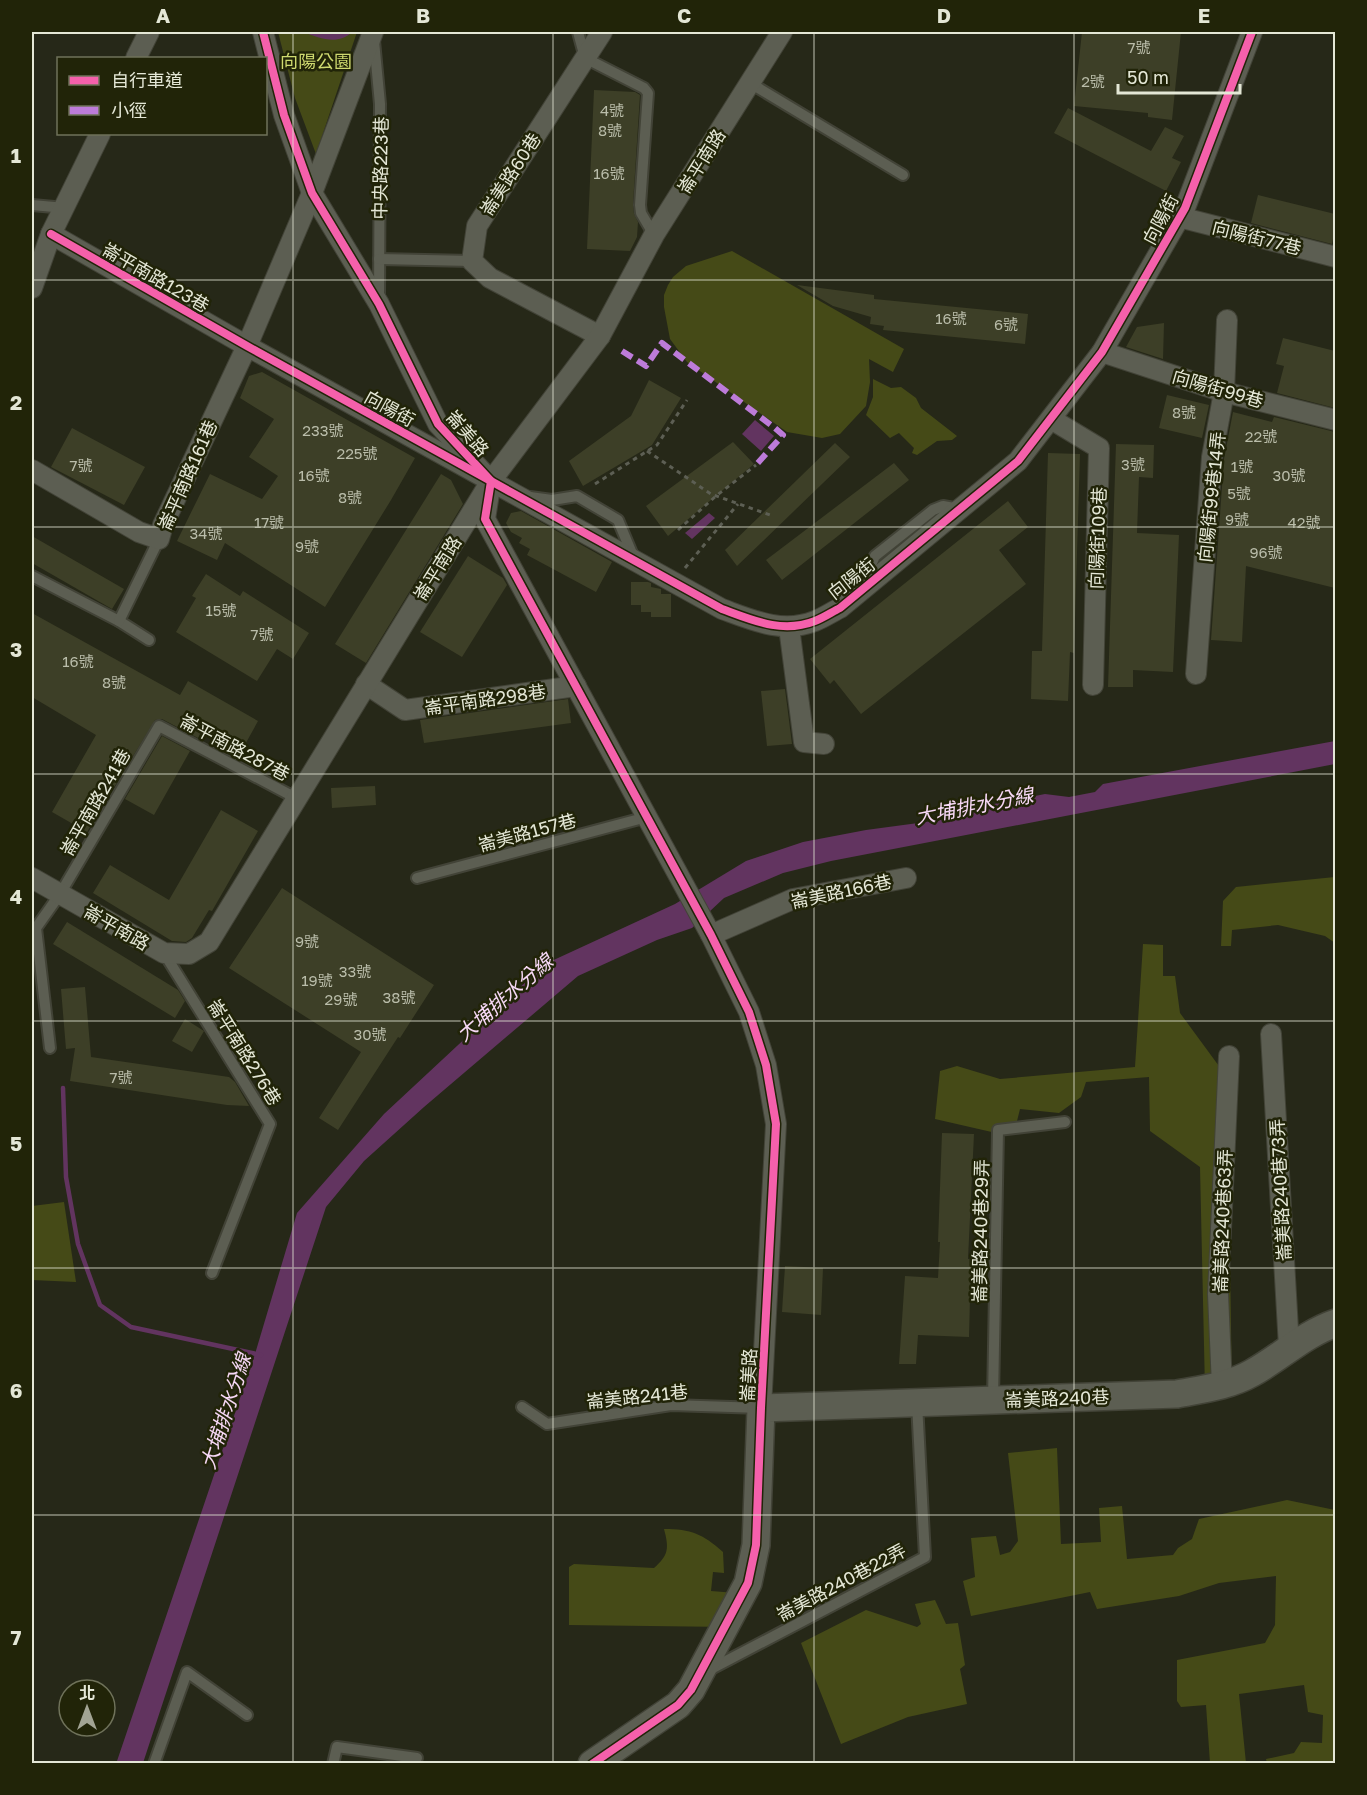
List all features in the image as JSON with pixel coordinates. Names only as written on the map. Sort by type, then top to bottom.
[{"type":"street","points":[[136,57],[149,32]]},
{"type":"street","name":"崙美路","points":[[263,32],[284,115],[312,193],[379,304],[438,424],[491,481],[485,519],[711,935],[749,1012],[766,1065],[776,1124],[756,1545],[748,1583],[691,1690],[678,1705],[592,1764]]},
{"type":"street","name":"崙平南路161巷","points":[[32,470],[139,531],[159,538],[312,193],[373,32]]},
{"type":"street","name":"崙美路60巷","points":[[472,261],[477,226],[602,32]]},
{"type":"street","name":"崙平南路","points":[[32,878],[164,954],[189,954],[209,942],[491,481],[600,336],[654,235],[782,32]]},
{"type":"street","name":"向陽街","points":[[246,346],[722,609],[763,624],[789,627],[814,622],[840,608],[1018,461],[1102,352],[1189,197],[1252,32]]},
{"type":"street","points":[[32,288],[51,234],[100,135]]},
{"type":"street","name":"向陽街77巷","points":[[1179,217],[1335,257]]},
{"type":"street","name":"崙平南路123巷","points":[[51,234],[246,346]]},
{"type":"street","points":[[472,261],[490,278],[600,336]]},
{"type":"street","name":"向陽街99巷14弄","points":[[1196,674],[1212,457],[1224,392],[1227,320]]},
{"type":"street","name":"向陽街99巷","points":[[1102,352],[1224,392],[1335,420]]},
{"type":"street","name":"向陽街109巷","points":[[1051,419],[1099,448],[1093,685]]},
{"type":"street","points":[[789,627],[804,742],[824,744]]},
{"type":"street","name":"崙平南路298巷","points":[[366,684],[405,710],[576,686]]},
{"type":"street","name":"崙美路166巷","points":[[711,935],[793,899],[906,878]]},
{"type":"street","name":"崙美路240巷73弄","points":[[1271,1034],[1289,1347]]},
{"type":"street","name":"崙美路240巷63弄","points":[[1222,1386],[1218,1294],[1229,1056]]},
{"type":"street","name":"崙美路240巷","points":[[761,1408],[1177,1394],[1222,1386],[1252,1373],[1289,1347],[1335,1323]]},
{"type":"lane","name":"中央路223巷","points":[[373,32],[380,104],[379,304]]},
{"type":"lane","points":[[578,32],[585,58],[644,88],[648,93],[640,205],[641,213],[654,235]]},
{"type":"lane","points":[[750,83],[903,174]]},
{"type":"lane","points":[[32,205],[65,208]]},
{"type":"lane","points":[[379,259],[472,261]]},
{"type":"lane","points":[[517,495],[552,500],[577,496],[618,520],[632,554],[642,565]]},
{"type":"lane","points":[[119,621],[159,538]]},
{"type":"lane","points":[[32,576],[119,621],[149,640]]},
{"type":"lane","name":"崙平南路287巷","points":[[159,726],[296,798]]},
{"type":"lane","name":"崙平南路241巷","points":[[50,1048],[36,928],[60,894],[159,726]]},
{"type":"lane","name":"崙美路157巷","points":[[417,878],[647,817]]},
{"type":"lane","name":"崙平南路276巷","points":[[164,954],[270,1124],[212,1273]]},
{"type":"lane","name":"崙美路240巷29弄","points":[[993,1400],[998,1130],[1065,1122]]},
{"type":"lane","name":"崙美路240巷22弄","points":[[700,1675],[925,1557],[917,1402]]},
{"type":"lane","name":"崙美路241巷","points":[[522,1407],[547,1424],[671,1405],[761,1408]]},
{"type":"lane","points":[[154,1764],[187,1672],[246,1715]]},
{"type":"lane","points":[[333,1764],[337,1747],[417,1758]]},
{"type":"path","points":[[595,484],[657,445],[687,400]]},
{"type":"path","points":[[647,452],[714,495],[770,515]]},
{"type":"path","points":[[678,530],[714,495],[756,465]]},
{"type":"path","points":[[685,568],[738,504]]},
{"type":"green space","name":"向陽公園","points":[[278,32],[357,32],[316,154],[295,98]]},
{"type":"green space","points":[[732,251],[904,349],[893,372],[869,359],[870,382],[866,406],[840,434],[822,438],[787,432],[687,362],[670,339],[664,295],[673,277],[686,266]]},
{"type":"green space","points":[[873,379],[891,388],[901,387],[916,398],[921,408],[957,436],[952,440],[937,441],[917,455],[912,453],[914,448],[899,433],[890,438],[866,415],[873,397]]},
{"type":"green space","points":[[1335,877],[1335,943],[1325,936],[1278,925],[1232,930],[1231,946],[1221,946],[1223,901],[1236,887]]},
{"type":"green space","points":[[1143,944],[1163,945],[1163,976],[1175,976],[1180,1013],[1227,1077],[1232,1388],[1205,1390],[1200,1167],[1150,1131],[1149,1077],[1086,1082],[1081,1097],[1059,1113],[1020,1109],[1015,1129],[996,1133],[935,1119],[940,1071],[957,1066],[1000,1079],[1135,1067]]},
{"type":"green space","points":[[64,1202],[76,1282],[32,1280],[32,1206]]},
{"type":"green space","points":[[1057,1448],[1061,1544],[1101,1542],[1099,1508],[1122,1506],[1127,1559],[1173,1555],[1178,1548],[1192,1539],[1199,1519],[1287,1500],[1335,1510],[1335,1763],[1267,1763],[1266,1759],[1294,1753],[1301,1742],[1322,1743],[1323,1715],[1308,1712],[1304,1685],[1239,1694],[1246,1763],[1210,1763],[1206,1705],[1181,1707],[1177,1701],[1177,1660],[1265,1643],[1275,1625],[1276,1576],[1219,1583],[1179,1596],[1097,1609],[1090,1592],[971,1616],[963,1581],[975,1577],[971,1538],[996,1536],[1000,1555],[1010,1552],[1018,1541],[1008,1453]]},
{"type":"green space","points":[[664,1529],[696,1534],[723,1552],[724,1573],[713,1572],[711,1591],[749,1594],[729,1627],[569,1625],[569,1567],[574,1564],[654,1568],[665,1555],[667,1541]]},
{"type":"green space","points":[[935,1600],[946,1624],[958,1623],[965,1665],[960,1669],[967,1704],[908,1717],[841,1744],[801,1643],[866,1610],[917,1627],[921,1624],[915,1604]]},
{"type":"shaded area","points":[[303,32],[352,32],[340,39],[328,40]]},
{"type":"shaded area","points":[[755,420],[774,436],[761,451],[742,434]]},
{"type":"shaded area","points":[[709,513],[715,518],[692,539],[685,533]]},
{"type":"shaded area","points":[[1335,741],[1335,764],[831,861],[783,873],[724,898],[692,928],[657,940],[578,976],[364,1161],[326,1207],[143,1763],[116,1764],[255,1354],[297,1213],[384,1114],[545,964],[675,904],[746,861],[803,842],[866,830],[948,819],[959,811],[1045,794],[1069,797],[1095,792],[1103,784]]},
{"type":"building","points":[[1082,32],[1181,32],[1172,120],[1148,117],[1148,113],[1074,106]]},
{"type":"building","points":[[594,90],[635,92],[640,95],[633,204],[638,222],[637,237],[630,251],[587,249]]},
{"type":"building","points":[[1068,108],[1151,151],[1165,127],[1184,136],[1172,158],[1181,162],[1166,191],[1054,133]]},
{"type":"building","points":[[1258,195],[1335,214],[1332,244],[1251,223]]},
{"type":"building","points":[[797,285],[874,295],[874,299],[1028,314],[1025,344],[883,330],[884,326],[870,324],[871,317],[833,306]]},
{"type":"building","points":[[1164,323],[1163,359],[1126,347],[1137,327]]},
{"type":"building","points":[[1283,338],[1335,351],[1335,408],[1277,393],[1284,366],[1276,364]]},
{"type":"building","points":[[262,372],[415,458],[325,607],[225,543],[217,560],[177,541],[210,474],[262,499],[278,476],[249,457],[274,419],[240,398],[249,376]]},
{"type":"building","points":[[649,380],[681,398],[652,445],[583,486],[569,461],[631,416]]},
{"type":"building","points":[[1167,395],[1209,405],[1202,438],[1159,428]]},
{"type":"building","points":[[1233,412],[1272,422],[1274,417],[1335,432],[1335,588],[1246,566],[1242,642],[1211,640],[1224,459]]},
{"type":"building","points":[[72,428],[145,467],[124,505],[51,467]]},
{"type":"building","points":[[733,442],[754,464],[668,536],[646,506]]},
{"type":"building","points":[[835,443],[850,457],[737,566],[725,550]]},
{"type":"building","points":[[1116,444],[1154,445],[1153,478],[1139,477],[1137,533],[1179,535],[1173,672],[1133,670],[1133,687],[1108,687]]},
{"type":"building","points":[[1048,453],[1080,454],[1074,653],[1070,652],[1068,701],[1031,699],[1032,651],[1042,651]]},
{"type":"building","points":[[894,463],[909,480],[782,580],[766,560]]},
{"type":"building","points":[[441,474],[451,480],[463,504],[366,663],[335,644]]},
{"type":"building","points":[[1008,501],[1028,527],[999,550],[1026,584],[861,714],[834,680],[830,684],[810,659]]},
{"type":"building","points":[[521,511],[612,562],[596,592],[527,555],[530,549],[519,543],[522,538],[511,532],[506,523],[511,513]]},
{"type":"building","points":[[32,536],[124,589],[112,609],[32,563]]},
{"type":"building","points":[[468,556],[503,578],[507,585],[462,657],[420,632]]},
{"type":"building","points":[[206,574],[240,596],[243,591],[309,633],[293,659],[277,649],[257,681],[176,632],[196,598],[192,596]]},
{"type":"building","points":[[631,582],[648,582],[651,583],[651,587],[661,589],[661,594],[671,594],[671,617],[651,617],[651,612],[641,612],[641,605],[631,605]]},
{"type":"building","points":[[32,613],[180,695],[188,681],[258,721],[242,750],[203,728],[198,738],[162,719],[155,720],[87,832],[52,812],[96,735],[32,697]]},
{"type":"building","points":[[785,689],[792,744],[767,746],[761,691]]},
{"type":"building","points":[[568,699],[571,723],[424,743],[420,720]]},
{"type":"building","points":[[162,736],[190,751],[154,815],[125,799]]},
{"type":"building","points":[[375,786],[376,805],[332,808],[331,788]]},
{"type":"building","points":[[221,810],[258,831],[212,911],[209,910],[192,938],[186,942],[172,941],[93,893],[110,865],[169,900]]},
{"type":"building","points":[[282,888],[434,985],[338,1130],[319,1118],[361,1052],[229,968]]},
{"type":"building","points":[[67,922],[178,990],[185,1001],[175,1018],[53,944]]},
{"type":"building","points":[[85,987],[91,1057],[229,1077],[235,1082],[249,1106],[227,1105],[70,1081],[75,1048],[66,1049],[61,989]]},
{"type":"building","points":[[185,1019],[204,1031],[192,1052],[172,1041]]},
{"type":"building","points":[[942,1133],[974,1134],[968,1259],[971,1259],[969,1337],[918,1335],[916,1364],[899,1364],[905,1276],[938,1278]]},
{"type":"building","points":[[785,1266],[823,1268],[821,1315],[782,1312]]},
{"type":"waterway","name":"大埔排水分線","points":[[63,1088],[66,1177],[78,1244],[100,1305],[131,1327],[261,1355]]},
{"type":"marked path","points":[[622,351],[646,366],[662,343],[775,428],[783,435],[756,465]]},
{"type":"cycle path","points":[[263,32],[284,115],[312,193],[379,304],[438,424],[491,481],[485,519],[711,935],[749,1012],[766,1065],[776,1124],[756,1545],[748,1583],[691,1690],[678,1705],[592,1764]]},
{"type":"cycle path","points":[[51,234],[247,346],[722,609],[767,624],[803,625],[840,608],[1018,461],[1102,352],[1185,208],[1252,32]]}]
